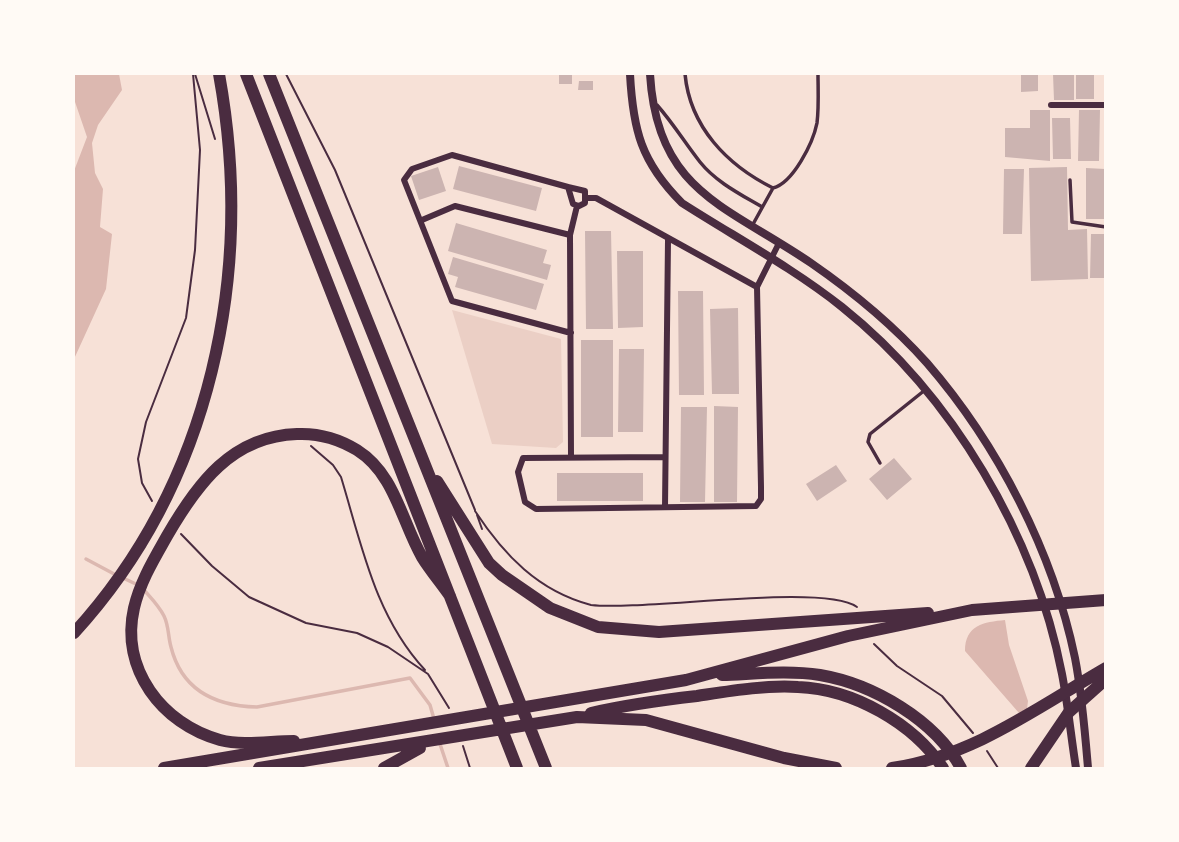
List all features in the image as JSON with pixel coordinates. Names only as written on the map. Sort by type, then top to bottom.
[{"type":"highway","points":[[74,633],[97,608],[137,553],[170,494],[204,408],[221,330],[230,265],[231,209],[225,112],[219,74]]},
{"type":"highway","points":[[246,74],[515,766]]},
{"type":"highway","points":[[269,74],[547,768]]},
{"type":"highway","points":[[317,742],[222,741],[174,719],[157,702],[136,664],[131,635],[134,607],[146,574],[189,499],[225,459],[261,438],[309,433],[336,439],[372,461],[385,478],[421,555],[450,596]]},
{"type":"highway","points":[[426,467],[470,528],[489,563],[524,592],[579,622],[615,631],[659,632],[1105,600]]},
{"type":"highway","points":[[164,768],[708,676],[848,635],[972,610]]},
{"type":"highway","points":[[892,768],[924,764],[988,739],[1105,668]]},
{"type":"highway","points":[[708,676],[817,674],[852,683],[908,712],[946,746],[961,768]]},
{"type":"highway","points":[[1031,768],[1069,712],[1105,679]]},
{"type":"highway","points":[[259,768],[750,688],[801,687],[833,692],[884,715],[920,742],[943,768]]},
{"type":"highway","points":[[577,717],[646,720],[784,758],[836,768]]},
{"type":"highway","points":[[383,768],[433,741]]},
{"type":"street","points":[[631,74],[632,118],[642,149],[669,191],[681,203],[841,306],[877,336],[927,389],[962,436],[1002,505],[1029,566],[1062,674],[1076,768]]},
{"type":"street","points":[[650,74],[656,121],[680,171],[699,191],[843,286],[887,321],[927,363],[965,411],[998,464],[1026,519],[1065,619],[1075,660],[1088,768]]},
{"type":"street","points":[[1051,105],[1105,105]]},
{"type":"street","points":[[571,333],[454,302],[422,220],[405,185],[404,176],[411,169],[452,155],[582,189],[587,198]]},
{"type":"street","points":[[568,187],[571,201],[577,206]]},
{"type":"street","points":[[587,198],[596,198],[757,288]]},
{"type":"street","points":[[577,206],[584,204],[587,198]]},
{"type":"street","points":[[422,220],[455,206],[570,235]]},
{"type":"street","points":[[571,456],[570,235],[577,206]]},
{"type":"street","points":[[665,507],[668,240]]},
{"type":"street","points":[[665,457],[571,456],[520,460],[518,472],[522,495],[530,508],[752,508],[761,499],[760,317],[757,288],[779,243]]},
{"type":"lane","points":[[685,74],[686,90],[713,144],[727,160],[773,188],[783,186],[790,176],[817,124],[818,74]]},
{"type":"lane","points":[[652,100],[675,123],[701,163],[723,183],[762,207]]},
{"type":"lane","points":[[1070,180],[1072,222],[1105,227]]},
{"type":"lane","points":[[752,227],[773,188]]},
{"type":"lane","points":[[880,463],[867,438],[927,389]]},
{"type":"path","points":[[195,74],[218,146]]},
{"type":"path","points":[[286,74],[335,170],[485,535]]},
{"type":"path","points":[[310,445],[333,465],[341,477],[380,605],[398,639],[428,674]]},
{"type":"shaded area","points":[[74,74],[119,74],[122,90],[98,125],[92,143],[95,173],[103,189],[100,227],[112,234],[106,289],[74,359],[74,171],[87,137],[74,99]]},
{"type":"shaded area","points":[[452,310],[561,339],[563,442],[556,448],[492,444]]},
{"type":"shaded area","points":[[1005,620],[1009,645],[1028,701],[1027,709],[1019,713],[965,651],[968,635],[977,626]]},
{"type":"building","points":[[559,74],[572,74],[572,84],[559,84]]},
{"type":"building","points":[[1021,74],[1038,74],[1038,91],[1021,92]]},
{"type":"building","points":[[1053,74],[1074,74],[1074,100],[1054,100]]},
{"type":"building","points":[[1076,74],[1094,74],[1094,99],[1076,99]]},
{"type":"building","points":[[579,81],[593,81],[593,90],[578,90]]},
{"type":"building","points":[[1030,110],[1050,110],[1050,161],[1005,157],[1005,128],[1030,128]]},
{"type":"building","points":[[1079,110],[1100,110],[1099,161],[1078,161]]},
{"type":"building","points":[[1052,118],[1070,118],[1071,159],[1053,159]]},
{"type":"building","points":[[459,166],[542,188],[536,211],[453,189]]},
{"type":"building","points":[[438,167],[446,191],[419,200],[411,176]]},
{"type":"building","points":[[1067,167],[1068,230],[1087,229],[1088,279],[1031,281],[1029,168]]},
{"type":"building","points":[[1086,168],[1105,169],[1105,219],[1086,219]]},
{"type":"building","points":[[1004,169],[1024,169],[1022,234],[1003,234]]},
{"type":"building","points":[[456,223],[547,250],[543,263],[551,265],[547,280],[448,251]]},
{"type":"building","points":[[585,231],[611,231],[613,329],[586,329]]},
{"type":"building","points":[[1091,234],[1105,234],[1105,278],[1090,278]]},
{"type":"building","points":[[617,251],[643,251],[643,327],[618,328]]},
{"type":"building","points":[[453,257],[544,284],[536,310],[455,287],[458,277],[448,274]]},
{"type":"building","points":[[678,291],[703,291],[704,395],[679,395]]},
{"type":"building","points":[[738,308],[739,394],[712,394],[710,309]]},
{"type":"building","points":[[581,340],[613,340],[613,437],[581,437]]},
{"type":"building","points":[[619,349],[644,349],[643,432],[618,432]]},
{"type":"building","points":[[714,406],[738,407],[737,502],[714,502]]},
{"type":"building","points":[[681,407],[707,407],[705,502],[680,502]]},
{"type":"building","points":[[894,458],[912,479],[887,500],[869,479]]},
{"type":"building","points":[[836,465],[847,481],[817,501],[806,484]]},
{"type":"building","points":[[557,473],[643,473],[643,501],[557,501]]},
{"type":"waterway","points":[[86,559],[116,575]]},
{"type":"waterway","points":[[123,578],[138,585]]},
{"type":"waterway","points":[[144,590],[164,616],[171,647],[183,675],[192,685],[215,699],[257,707],[410,678],[430,705],[434,719]]},
{"type":"waterway","points":[[440,744],[448,768]]}]
